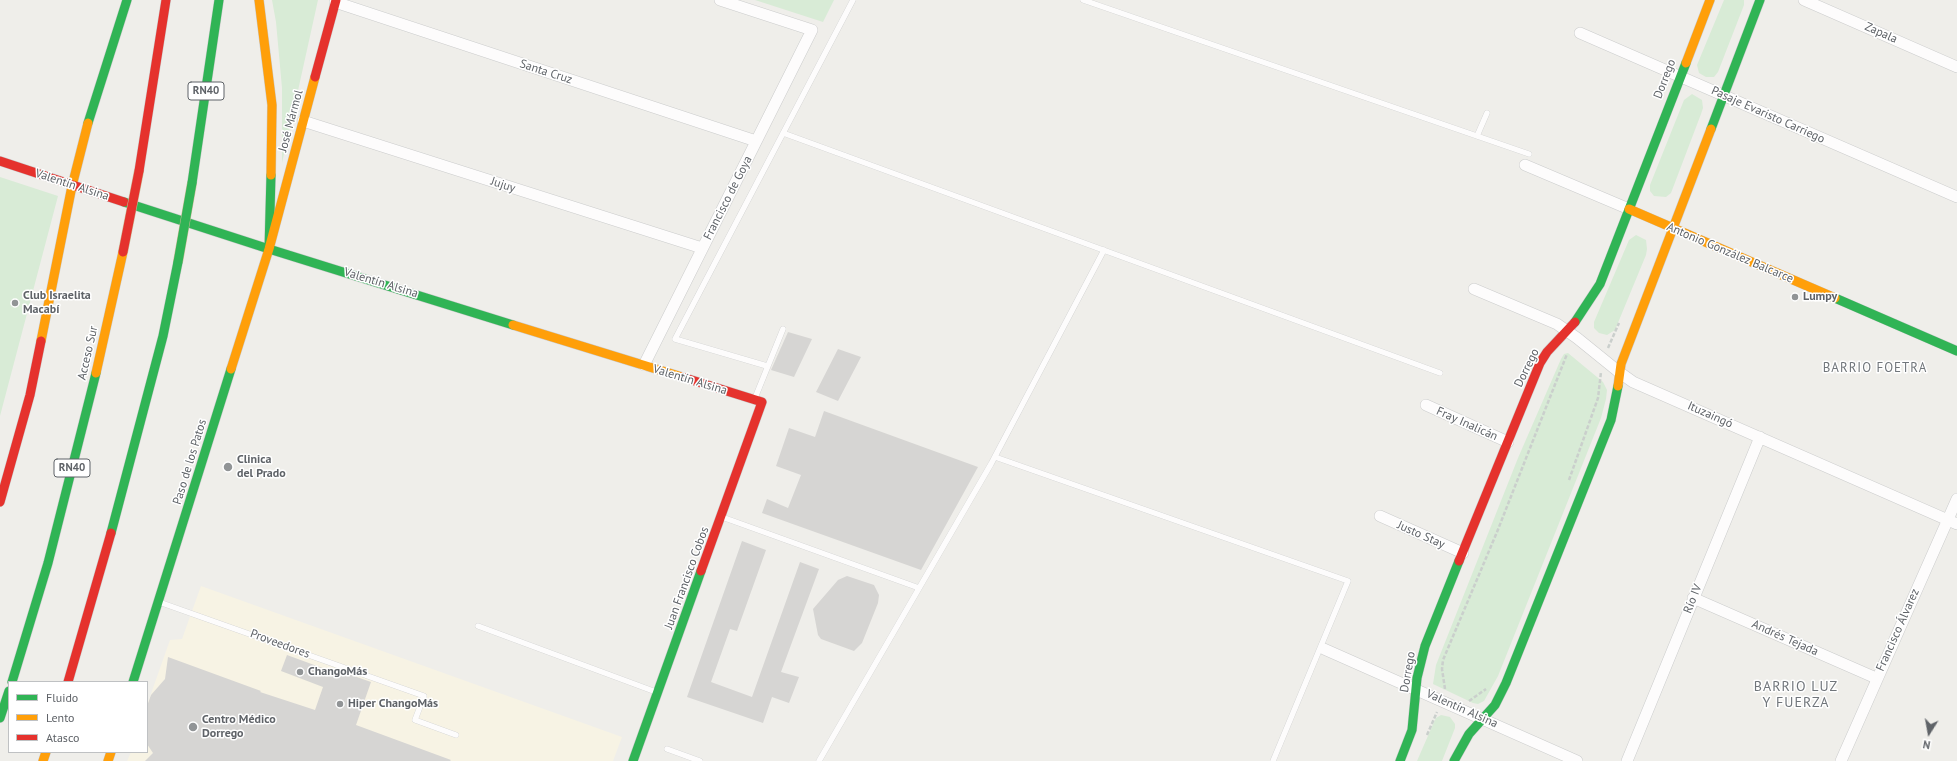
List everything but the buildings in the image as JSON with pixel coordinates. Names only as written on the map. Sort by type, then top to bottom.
[{"type":"main road","points":[[0,502],[30,395],[72,186],[93,102],[127,0]]},
{"type":"main road","name":"Acceso Sur","points":[[12,681],[48,563],[85,419],[123,252],[139,171],[166,0]]},
{"type":"main road","name":"RN40","points":[[68,681],[127,475],[163,336],[192,183],[219,0]]},
{"type":"main road","points":[[259,0],[272,105],[269,249]]},
{"type":"main road","name":"Dorrego","points":[[1400,761],[1412,730],[1417,689],[1425,646],[1508,442],[1540,364],[1547,352],[1587,306],[1600,284],[1710,0]]},
{"type":"main road","points":[[1454,761],[1468,734],[1482,718],[1492,711],[1500,697],[1611,420],[1619,372],[1672,228],[1760,0]]},
{"type":"main road","name":"José Mármol","points":[[269,249],[335,1]]},
{"type":"main road","name":"Valentín Alsina","points":[[0,161],[72,186],[269,249],[758,401]]},
{"type":"main road","name":"Antonio González Balcarce","points":[[1629,209],[1957,351]]},
{"type":"main road","name":"Paso de los Patos","points":[[133,681],[269,249]]},
{"type":"main road","name":"Juan Francisco Cobos","points":[[633,761],[722,517],[758,401]]},
{"type":"main road","points":[[0,718],[8,694]]},
{"type":"street","name":"Zapala","points":[[1804,0],[1957,67]]},
{"type":"street","name":"Santa Cruz","points":[[335,1],[756,141]]},
{"type":"street","name":"Francisco de Goya","points":[[644,365],[812,30],[725,1]]},
{"type":"street","name":"Pasaje Evaristo Carriego","points":[[1580,33],[1957,197]]},
{"type":"street","name":"Jujuy","points":[[303,121],[702,248]]},
{"type":"street","name":"Antonio González Balcarce","points":[[1525,165],[1629,209]]},
{"type":"street","name":"Ituzaingó","points":[[1474,289],[1550,321],[1567,330],[1633,382],[1952,521]]},
{"type":"street","name":"Fray Inalicán","points":[[1426,405],[1508,442]]},
{"type":"street","name":"Río IV","points":[[1626,761],[1760,437]]},
{"type":"street","name":"Francisco Álvarez","points":[[1841,761],[1876,678],[1952,521],[1957,499]]},
{"type":"street","name":"Justo Stay","points":[[1380,516],[1463,553]]},
{"type":"street","name":"Andrés Tejada","points":[[1693,598],[1876,678]]},
{"type":"street","name":"Valentín Alsina","points":[[1324,649],[1577,761]]},
{"type":"lane","points":[[767,366],[675,339],[853,0]]},
{"type":"lane","points":[[1083,0],[1530,154]]},
{"type":"lane","points":[[1477,136],[1487,113]]},
{"type":"lane","points":[[783,133],[1440,373]]},
{"type":"lane","points":[[819,761],[995,457],[1104,250]]},
{"type":"lane","points":[[758,401],[767,366],[784,329]]},
{"type":"lane","points":[[995,457],[1348,581],[1273,761]]},
{"type":"lane","points":[[722,517],[919,588]]},
{"type":"lane","name":"Proveedores","points":[[159,602],[424,696],[415,720],[456,735]]},
{"type":"lane","points":[[478,626],[658,693]]},
{"type":"lane","points":[[667,749],[700,761]]},
{"type":"path","points":[[1566,488],[1598,398],[1604,359],[1622,316]]},
{"type":"path","points":[[1426,739],[1445,690],[1442,669],[1443,660],[1568,352],[1577,338]]},
{"type":"path","points":[[1464,710],[1467,702],[1490,685]]},
{"type":"shaded area","name":"ChangoMás","points":[[201,586],[622,737],[613,761],[127,761],[131,753],[148,753],[148,702],[170,640],[182,639]]},
{"type":"green space","points":[[272,0],[318,0],[282,163],[282,88],[276,22]]},
{"type":"green space","points":[[755,0],[834,0],[823,22]]},
{"type":"green space","points":[[1724,0],[1744,0],[1744,5],[1718,72],[1714,77],[1706,77],[1699,73],[1697,65]]},
{"type":"green space","points":[[1692,94],[1702,100],[1703,108],[1701,114],[1671,193],[1666,197],[1654,196],[1650,191],[1650,185],[1684,100]]},
{"type":"green space","name":"Club Israelita Macabí","points":[[0,177],[58,196],[0,416]]},
{"type":"green space","points":[[1636,235],[1646,240],[1646,255],[1615,330],[1607,335],[1599,333],[1594,328],[1594,322],[1629,240]]},
{"type":"green space","points":[[1568,353],[1603,382],[1607,390],[1601,418],[1498,676],[1484,701],[1478,704],[1473,703],[1433,684],[1436,665],[1518,458],[1561,359],[1564,354]]},
{"type":"green space","points":[[1441,715],[1450,717],[1455,724],[1455,728],[1442,761],[1417,761],[1436,718]]},
{"type":"traffic: fast","points":[[88,123],[127,0]]},
{"type":"traffic: fast","points":[[192,183],[219,0]]},
{"type":"traffic: fast","points":[[1711,129],[1760,0]]},
{"type":"traffic: fast","points":[[1575,322],[1600,284],[1686,63]]},
{"type":"traffic: fast","points":[[269,249],[271,175]]},
{"type":"traffic: fast","points":[[178,262],[192,183]]},
{"type":"traffic: fast","points":[[124,202],[513,325]]},
{"type":"traffic: fast","points":[[111,533],[163,336],[178,262]]},
{"type":"traffic: fast","points":[[1835,298],[1957,351]]},
{"type":"traffic: fast","points":[[133,681],[231,369]]},
{"type":"traffic: fast","points":[[12,681],[48,563],[96,373]]},
{"type":"traffic: fast","points":[[1454,761],[1469,734],[1495,705],[1506,683],[1611,420],[1618,386]]},
{"type":"traffic: fast","points":[[1400,761],[1412,730],[1417,678],[1425,646],[1459,561]]},
{"type":"traffic: fast","points":[[633,761],[701,571]]},
{"type":"traffic: fast","points":[[0,718],[8,694]]},
{"type":"traffic: slow","points":[[259,0],[272,105],[271,175]]},
{"type":"traffic: slow","points":[[1686,63],[1710,0]]},
{"type":"traffic: slow","points":[[231,369],[269,249],[315,77]]},
{"type":"traffic: slow","points":[[41,341],[72,186],[88,123]]},
{"type":"traffic: slow","points":[[1618,386],[1621,364],[1711,129]]},
{"type":"traffic: slow","points":[[1629,209],[1835,298]]},
{"type":"traffic: slow","points":[[96,373],[123,252]]},
{"type":"traffic: slow","points":[[513,325],[682,377]]},
{"type":"traffic: slow","points":[[43,761],[46,753]]},
{"type":"traffic: slow","points":[[108,761],[111,753]]},
{"type":"traffic: jam","points":[[139,171],[166,0]]},
{"type":"traffic: jam","points":[[315,77],[336,0]]},
{"type":"traffic: jam","points":[[0,161],[124,202]]},
{"type":"traffic: jam","points":[[123,252],[139,171]]},
{"type":"traffic: jam","points":[[1459,561],[1540,363],[1547,352],[1575,322]]},
{"type":"traffic: jam","points":[[0,502],[30,395],[41,341]]},
{"type":"traffic: jam","points":[[682,377],[762,402],[701,571]]},
{"type":"traffic: jam","points":[[68,681],[111,533]]},
{"type":"place","name":"Lumpy","points":[[1795,297]]},
{"type":"place","name":"Club Israelita Macabí","points":[[15,303]]},
{"type":"place","name":"Clinica del Prado","points":[[228,467]]},
{"type":"place","name":"ChangoMás","points":[[300,672]]},
{"type":"place","name":"Hiper ChangoMás","points":[[340,704]]},
{"type":"place","name":"Centro Médico Dorrego","points":[[193,727]]},
{"type":"district","name":"BARRIO FOETRA","points":[[1875,368]]},
{"type":"district","name":"BARRIO LUZ Y FUERZA","points":[[1796,696]]}]
